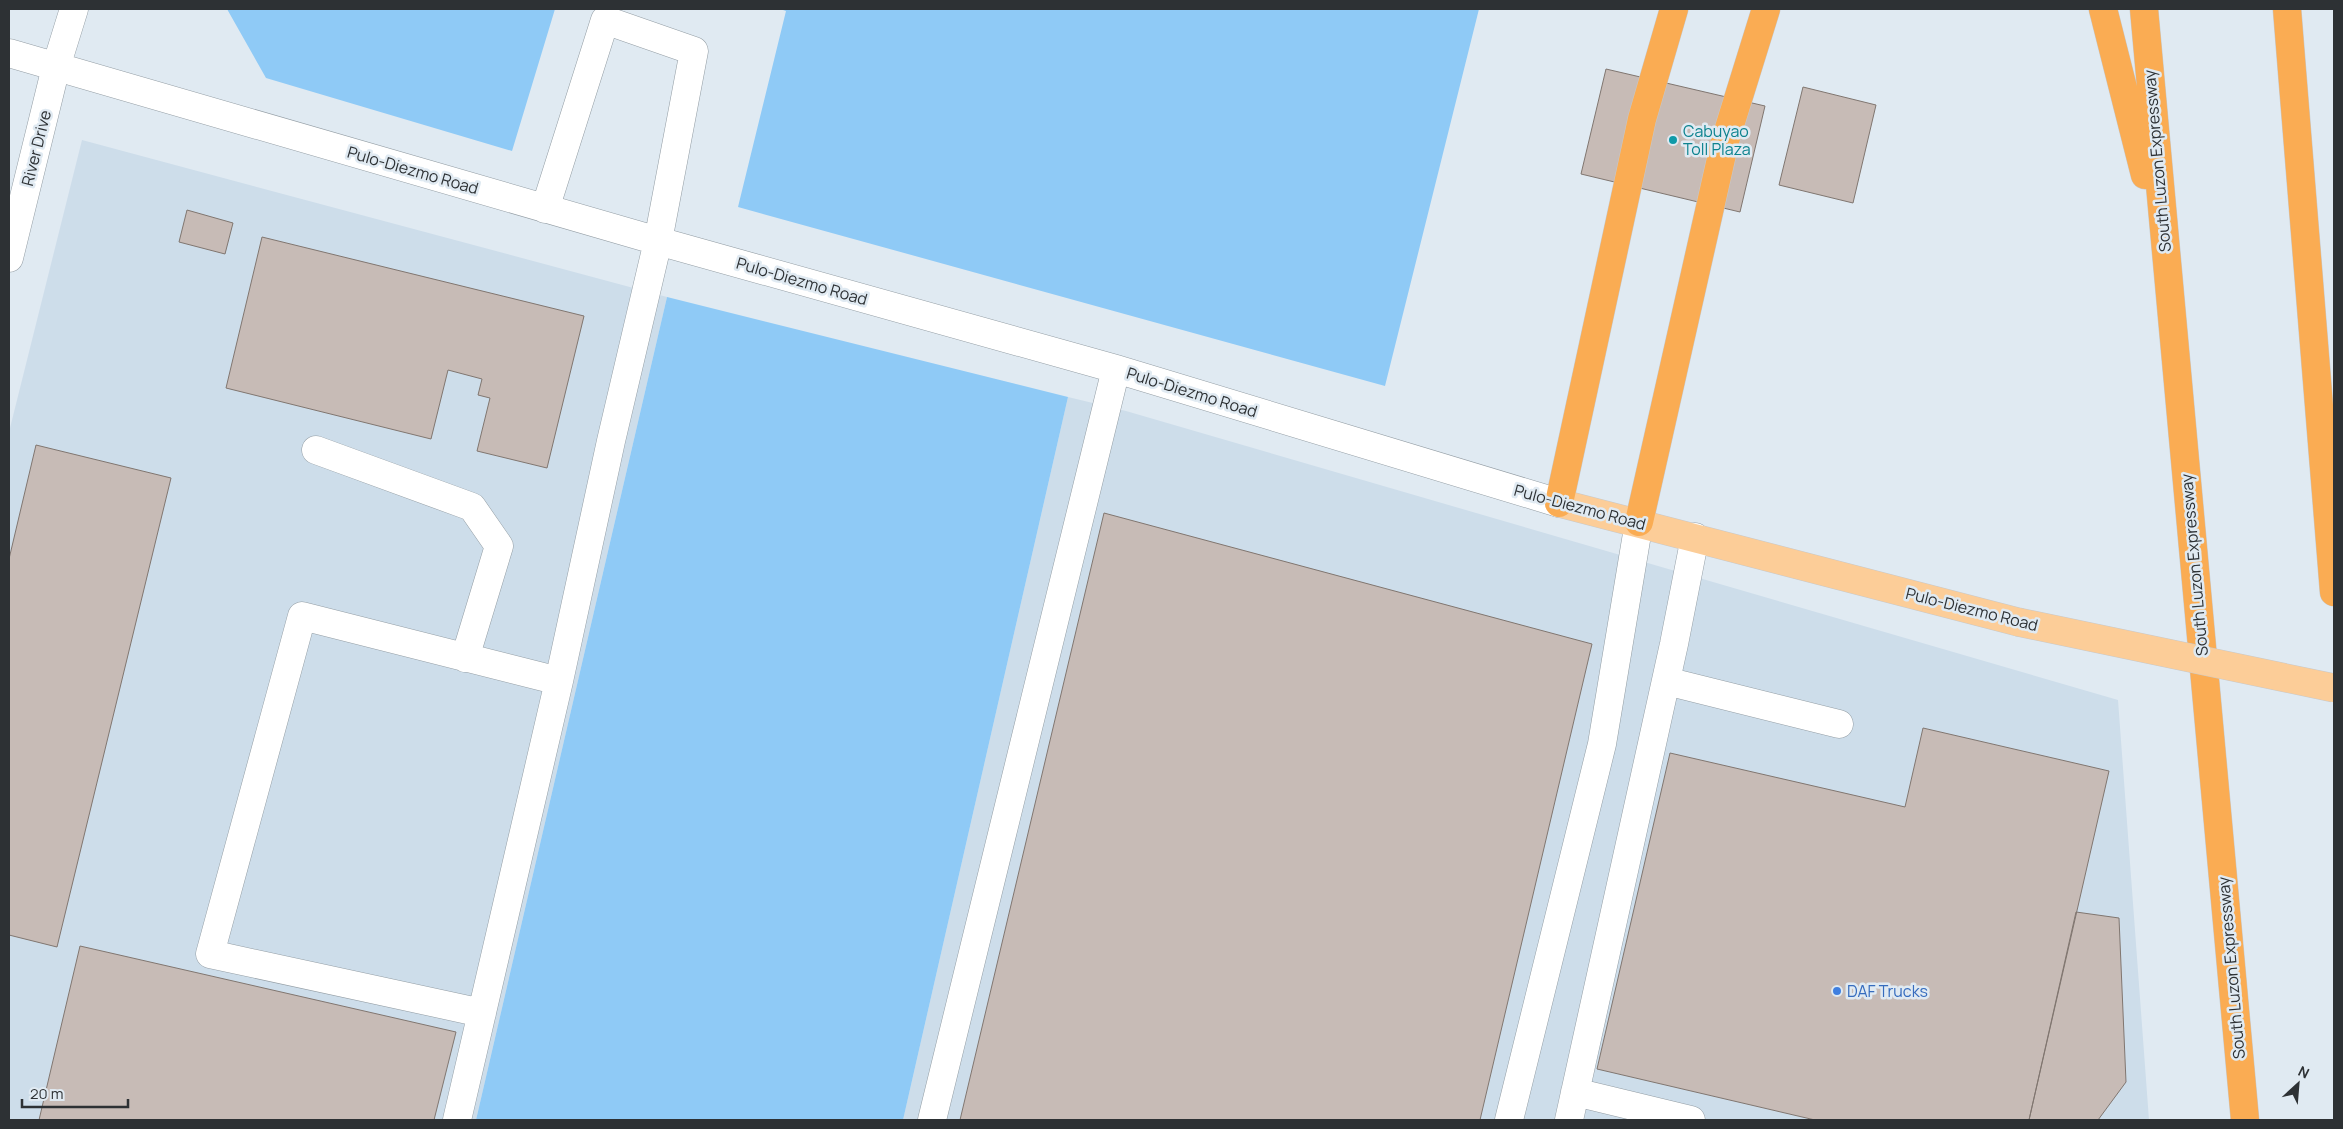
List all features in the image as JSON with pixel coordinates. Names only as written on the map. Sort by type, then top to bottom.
[{"type":"highway","points":[[1559,502],[1642,119],[1674,9]]},
{"type":"highway","points":[[1638,522],[1725,141],[1766,9]]},
{"type":"highway","points":[[2103,9],[2166,256]]},
{"type":"highway","name":"South Luzon Expressway","points":[[2144,9],[2244,1120]]},
{"type":"highway","points":[[2287,9],[2334,592]]},
{"type":"main road","name":"Pulo-Diezmo Road","points":[[1559,502],[2018,622],[2334,688]]},
{"type":"street","name":"River Drive","points":[[9,258],[56,67],[74,9]]},
{"type":"street","points":[[456,1120],[559,681],[611,441],[658,241],[694,51],[606,20],[545,208]]},
{"type":"street","name":"Pulo-Diezmo Road","points":[[9,53],[658,241],[1116,369],[1559,502]]},
{"type":"street","points":[[932,1120],[1116,369]]},
{"type":"street","points":[[316,450],[472,507],[499,546],[465,658]]},
{"type":"street","points":[[1509,1120],[1602,744],[1638,522]]},
{"type":"street","points":[[1569,1120],[1666,681],[1695,538]]},
{"type":"street","points":[[482,1013],[210,954],[302,616],[559,681]]},
{"type":"street","points":[[1666,681],[1839,724]]},
{"type":"street","points":[[1576,1092],[1691,1120]]},
{"type":"shaded area","points":[[227,9],[555,9],[512,151],[266,78]]},
{"type":"shaded area","points":[[780,9],[1479,9],[1385,386],[738,207],[786,11]]},
{"type":"shaded area","points":[[82,140],[667,297],[476,1120],[9,1120],[9,432]]},
{"type":"shaded area","points":[[667,297],[1068,397],[903,1120],[476,1120]]},
{"type":"shaded area","points":[[1068,397],[1126,411],[2118,700],[2149,1120],[903,1120]]},
{"type":"building","name":"Cabuyao Toll Plaza","points":[[1606,69],[1765,106],[1740,212],[1581,174]]},
{"type":"building","points":[[1803,87],[1876,105],[1853,203],[1779,185]]},
{"type":"building","points":[[187,210],[233,223],[225,254],[179,242]]},
{"type":"building","points":[[262,237],[584,316],[547,468],[477,451],[490,398],[478,395],[482,379],[448,370],[431,439],[226,388]]},
{"type":"building","points":[[36,445],[171,478],[57,947],[9,935],[9,559]]},
{"type":"building","points":[[1104,513],[1592,644],[1480,1120],[960,1120]]},
{"type":"building","name":"DAF Trucks","points":[[1923,728],[2109,771],[2029,1120],[1815,1120],[1597,1069],[1670,753],[1905,807]]},
{"type":"building","points":[[2076,912],[2119,918],[2126,1082],[2098,1120],[2029,1120]]},
{"type":"building","points":[[80,946],[456,1032],[434,1120],[39,1120]]},
{"type":"place","name":"Cabuyao Toll Plaza","points":[[1673,140]]},
{"type":"place","name":"DAF Trucks","points":[[1837,991]]}]
